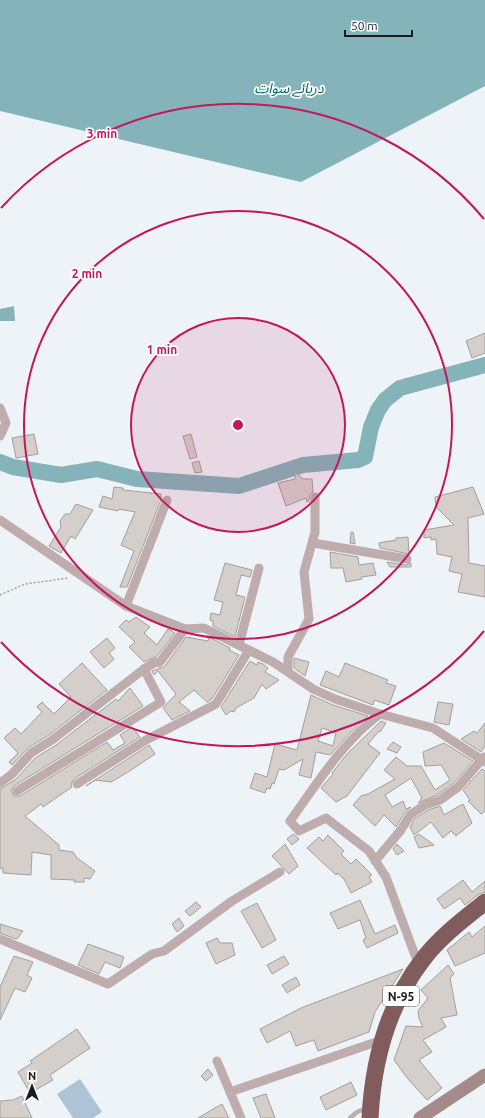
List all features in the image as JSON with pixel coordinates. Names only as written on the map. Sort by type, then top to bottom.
[{"type":"highway","name":"N-95","points":[[370,1112],[379,1050],[388,1022],[398,1002],[424,958],[454,927],[485,902]]},
{"type":"main road","points":[[420,1118],[485,1075]]},
{"type":"street","points":[[0,408],[6,422],[0,436]]},
{"type":"street","points":[[288,671],[288,657],[309,619],[304,572],[316,532],[315,496]]},
{"type":"street","points":[[126,606],[167,500]]},
{"type":"street","points":[[0,520],[126,606],[185,628],[204,628],[288,671],[313,689],[335,699],[380,714],[434,728],[484,760],[458,787],[440,800],[425,805],[410,815],[401,830],[375,861]]},
{"type":"street","points":[[313,542],[407,559]]},
{"type":"street","points":[[239,646],[259,568]]},
{"type":"street","points":[[0,783],[12,774],[31,753],[52,740],[144,669],[163,660],[185,628]]},
{"type":"street","points":[[76,784],[146,740],[216,704],[249,650]]},
{"type":"street","points":[[17,791],[161,702],[144,669]]},
{"type":"street","points":[[380,714],[360,730],[341,752],[290,821],[299,831],[326,818],[369,851],[386,877],[419,966]]},
{"type":"street","points":[[0,940],[108,984],[152,954],[164,951],[232,901],[280,872]]},
{"type":"street","points":[[230,1092],[382,1040]]},
{"type":"street","points":[[217,1061],[241,1118]]},
{"type":"lane","points":[[350,1118],[357,1112],[370,1112]]},
{"type":"path","points":[[0,595],[25,584],[83,576]]},
{"type":"shaded area","points":[[80,1079],[102,1112],[93,1118],[73,1118],[57,1094]]},
{"type":"water","name":"دریائے سوات","points":[[0,0],[485,0],[485,86],[301,182],[0,111]]},
{"type":"water","points":[[14,306],[15,321],[0,321],[0,309]]},
{"type":"building","points":[[485,333],[485,353],[472,358],[466,341]]},
{"type":"building","points":[[34,434],[38,454],[16,458],[12,438]]},
{"type":"building","points":[[191,434],[197,457],[190,459],[183,436]]},
{"type":"building","points":[[199,461],[202,472],[195,473],[192,463]]},
{"type":"building","points":[[295,472],[303,479],[312,479],[313,492],[310,494],[309,501],[307,502],[306,498],[286,506],[278,483],[295,479]]},
{"type":"building","points":[[114,487],[123,488],[123,490],[161,494],[161,500],[127,587],[120,587],[134,551],[121,545],[135,512],[119,509],[118,511],[99,507],[103,496],[112,499]]},
{"type":"building","points":[[473,487],[484,514],[468,518],[469,563],[485,566],[485,597],[458,592],[462,574],[449,571],[452,557],[437,554],[436,539],[431,540],[431,537],[424,538],[424,530],[454,525],[436,507],[435,497]]},
{"type":"building","points":[[76,504],[93,510],[75,539],[71,536],[61,553],[49,546],[61,527],[60,521],[65,514],[70,514]]},
{"type":"building","points":[[351,532],[353,532],[355,544],[350,543]]},
{"type":"building","points":[[408,537],[409,554],[380,548],[379,543],[396,540],[396,538]]},
{"type":"building","points":[[330,552],[358,557],[359,565],[373,563],[376,575],[361,577],[362,579],[346,582],[343,568],[331,568]]},
{"type":"building","points":[[387,562],[406,565],[411,563],[411,567],[390,567]]},
{"type":"building","points":[[225,563],[252,570],[250,577],[241,575],[236,595],[245,597],[235,637],[213,626],[213,621],[210,620],[211,613],[220,615],[223,602],[214,600]]},
{"type":"building","points":[[136,617],[150,627],[144,633],[157,645],[168,629],[175,633],[157,656],[144,662],[129,647],[135,642],[119,627],[126,620],[129,622]]},
{"type":"building","points":[[186,637],[208,641],[209,637],[230,648],[229,650],[239,655],[212,699],[207,702],[194,690],[179,702],[190,711],[172,720],[163,708],[176,694],[158,671],[154,675],[152,671],[164,667]]},
{"type":"building","points":[[107,638],[115,648],[109,653],[114,659],[104,668],[90,652]]},
{"type":"building","points":[[294,658],[309,662],[305,676],[294,668]]},
{"type":"building","points":[[250,661],[257,665],[258,662],[263,664],[268,668],[265,672],[279,680],[266,689],[262,684],[254,698],[236,708],[234,712],[231,711],[226,715],[221,707]]},
{"type":"building","points":[[82,663],[107,690],[49,735],[28,748],[12,765],[9,762],[18,753],[4,738],[15,728],[21,734],[42,712],[37,707],[42,702],[54,714],[71,697],[59,684]]},
{"type":"building","points":[[345,663],[388,680],[386,683],[396,686],[389,705],[374,700],[373,705],[320,685],[326,671],[339,677]]},
{"type":"building","points":[[130,688],[143,706],[14,786],[11,791],[14,796],[20,796],[107,742],[113,750],[125,743],[120,735],[132,727],[140,737],[74,779],[71,784],[72,787],[43,807],[41,804],[25,816],[59,845],[59,850],[73,852],[77,858],[95,871],[90,879],[84,878],[84,882],[74,882],[75,880],[51,879],[51,855],[32,852],[31,875],[3,873],[3,869],[0,868],[0,789],[16,779],[35,758],[56,745],[116,699],[118,701]]},
{"type":"building","points":[[311,695],[333,705],[368,716],[330,755],[316,752],[311,778],[299,775],[303,759],[284,770],[279,769],[274,784],[272,783],[270,789],[267,788],[265,793],[250,788],[255,773],[267,777],[275,744],[297,750]],"holes":[[[322,728],[336,733],[333,746],[318,741]]]},
{"type":"building","points":[[438,702],[453,704],[449,725],[434,722]]},
{"type":"building","points":[[381,721],[386,723],[380,732],[379,731],[368,744],[380,753],[347,796],[336,802],[321,788],[347,754]]},
{"type":"building","points":[[485,723],[485,746],[481,752],[461,739],[474,731],[477,733]]},
{"type":"building","points":[[393,742],[401,747],[397,753],[387,749]]},
{"type":"building","points":[[444,743],[473,761],[454,783],[437,795],[418,803],[422,798],[411,778],[385,795],[392,807],[403,801],[406,809],[411,807],[405,812],[396,827],[384,815],[375,826],[353,805],[361,796],[368,794],[395,779],[384,770],[396,757],[407,766],[421,766],[435,790],[450,780],[441,765],[425,766],[423,752]]},
{"type":"building","points":[[149,745],[155,754],[111,782],[95,780]]},
{"type":"building","points":[[482,769],[485,771],[485,811],[481,814],[468,801],[470,800],[463,790]]},
{"type":"building","points":[[463,804],[472,823],[456,836],[451,831],[443,838],[431,822],[414,835],[410,827],[414,819],[428,810],[440,806],[444,815]]},
{"type":"building","points":[[293,834],[299,839],[292,845],[287,839]]},
{"type":"building","points":[[419,834],[434,845],[419,848],[414,837]]},
{"type":"building","points":[[328,835],[344,851],[341,854],[351,864],[356,859],[372,875],[369,877],[372,882],[351,893],[344,879],[337,873],[336,875],[307,848],[319,837],[323,841]]},
{"type":"building","points":[[285,844],[298,866],[289,874],[272,856]]},
{"type":"building","points":[[397,844],[404,851],[397,855],[393,849]]},
{"type":"building","points":[[463,880],[472,892],[485,881],[485,892],[479,894],[465,905],[460,898],[444,909],[437,899]]},
{"type":"building","points":[[360,900],[375,934],[395,925],[398,933],[367,948],[363,940],[366,938],[360,920],[338,929],[330,913]]},
{"type":"building","points":[[196,902],[201,907],[190,916],[185,911]]},
{"type":"building","points":[[257,903],[276,940],[262,948],[241,911]]},
{"type":"building","points":[[179,918],[184,926],[177,932],[172,924]]},
{"type":"building","points":[[0,924],[23,931],[17,939],[13,938],[0,933]]},
{"type":"building","points":[[485,926],[485,953],[455,966],[447,950],[469,932],[472,937]]},
{"type":"building","points":[[217,938],[220,943],[232,943],[235,955],[216,964],[206,943]]},
{"type":"building","points":[[88,944],[124,957],[120,968],[105,962],[99,974],[78,965]]},
{"type":"building","points":[[14,956],[33,962],[27,975],[32,978],[25,992],[15,988],[0,1020],[0,987]]},
{"type":"building","points":[[284,956],[289,964],[272,974],[267,965]]},
{"type":"building","points":[[448,965],[454,974],[450,978],[457,1015],[441,1018],[446,1027],[423,1040],[432,1052],[419,1060],[442,1088],[427,1100],[408,1079],[394,1060],[406,1026],[423,1027],[419,1019],[418,1011],[428,998],[421,990]]},
{"type":"building","points":[[403,969],[375,1012],[369,1032],[318,1051],[314,1040],[296,1046],[290,1031],[267,1043],[260,1029],[301,1008]]},
{"type":"building","points":[[296,977],[300,985],[287,993],[282,985]]},
{"type":"building","points":[[77,1029],[90,1048],[50,1075],[53,1080],[30,1093],[18,1072],[32,1063],[30,1061]]},
{"type":"building","points":[[208,1069],[213,1075],[206,1081],[201,1076]]},
{"type":"building","points":[[351,1082],[357,1095],[326,1110],[320,1097]]},
{"type":"building","points":[[266,1094],[275,1118],[261,1118],[253,1098]]},
{"type":"building","points":[[22,1096],[32,1118],[0,1118],[0,1101],[13,1100]]},
{"type":"building","points":[[222,1104],[229,1118],[198,1118],[215,1108]]},
{"type":"waterway","points":[[0,462],[13,467],[61,475],[97,469],[137,479],[239,486],[303,465],[358,460],[365,457],[371,427],[378,410],[385,400],[400,388],[485,365]]}]
